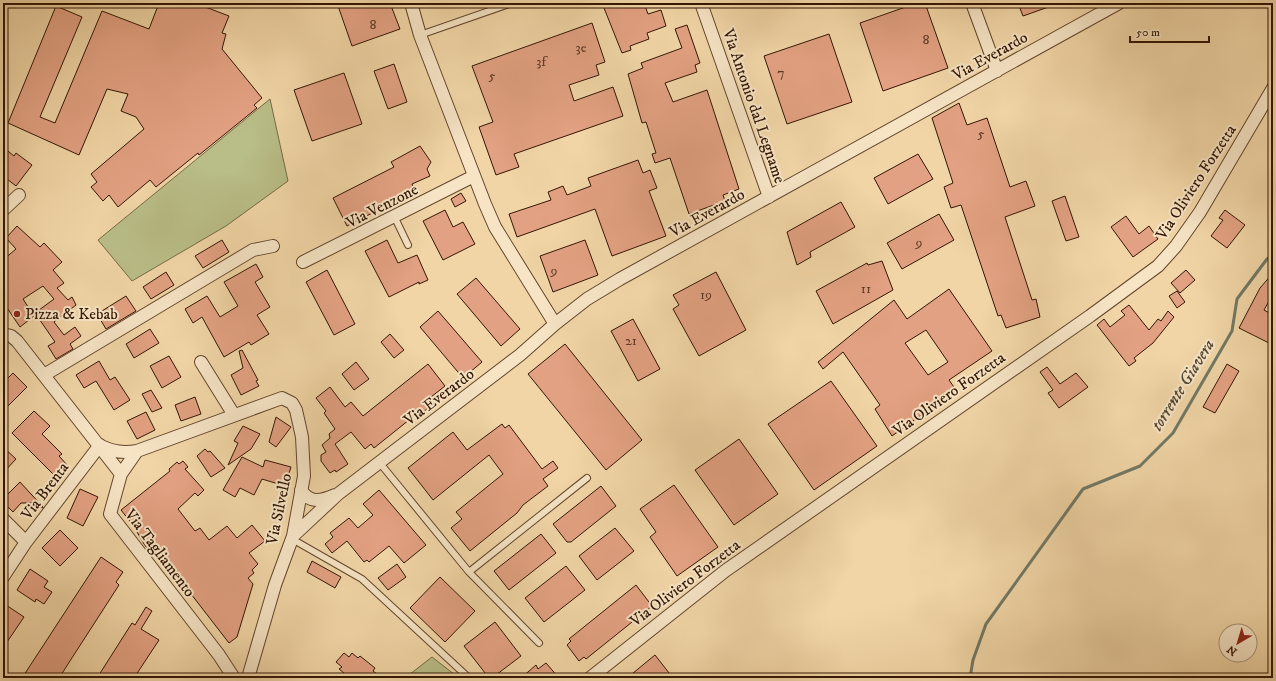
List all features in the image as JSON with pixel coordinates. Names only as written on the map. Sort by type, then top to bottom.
[{"type":"street","points":[[410,3],[420,35],[495,227],[555,324]]},
{"type":"street","name":"Via Antonio dal Legname","points":[[701,3],[769,197]]},
{"type":"street","points":[[972,3],[997,71]]},
{"type":"street","name":"Via Everardo","points":[[293,537],[338,494],[520,356],[555,324],[587,299],[620,279],[1119,3]]},
{"type":"street","name":"Via Oliviero Forzetta","points":[[590,678],[725,571],[985,387],[1090,316],[1158,266],[1176,246],[1200,212],[1273,88]]},
{"type":"street","name":"Via Venzone","points":[[303,262],[395,218],[474,176]]},
{"type":"street","points":[[3,210],[19,195]]},
{"type":"street","points":[[44,375],[253,250],[273,246]]},
{"type":"street","points":[[3,334],[11,336],[17,341],[100,445],[121,474]]},
{"type":"street","points":[[201,362],[234,416]]},
{"type":"street","name":"Via Silvello","points":[[137,451],[234,416],[276,399],[282,398],[292,403],[296,410],[302,437],[304,476],[293,537],[275,585],[248,678]]},
{"type":"street","points":[[100,445],[112,451],[137,451]]},
{"type":"street","name":"Via Brenta","points":[[3,577],[26,542],[100,445]]},
{"type":"street","name":"Via Tagliamento","points":[[137,451],[121,474],[110,514],[219,655],[234,678]]},
{"type":"street","name":"Via Everardo","points":[[301,490],[309,500],[315,501],[325,500],[338,494]]},
{"type":"street","points":[[3,519],[26,542]]},
{"type":"street","name":"Via Tagliamento","points":[[219,655],[235,669],[245,669],[252,664]]},
{"type":"lane","points":[[420,35],[512,3]]},
{"type":"lane","points":[[395,218],[408,245]]},
{"type":"lane","points":[[379,462],[469,572],[539,643]]},
{"type":"lane","points":[[469,572],[587,478]]},
{"type":"lane","points":[[293,537],[362,579],[469,678]]},
{"type":"green space","points":[[270,99],[288,181],[226,226],[132,281],[98,240]]},
{"type":"green space","points":[[432,657],[459,678],[405,678]]},
{"type":"building","points":[[159,3],[195,3],[229,16],[222,33],[226,34],[222,49],[262,98],[254,105],[257,108],[199,155],[198,153],[156,187],[150,180],[118,207],[109,195],[103,201],[91,187],[97,182],[91,174],[144,129],[136,117],[121,111],[128,94],[107,89],[79,155],[8,123],[56,6],[82,17],[40,117],[55,123],[102,11],[149,29]]},
{"type":"building","points":[[337,3],[390,3],[400,29],[352,46]]},
{"type":"building","points":[[602,3],[644,3],[648,14],[661,10],[666,26],[647,33],[649,39],[630,46],[631,50],[622,53]]},
{"type":"building","points":[[917,3],[925,3],[948,68],[883,91],[860,23]]},
{"type":"building","points":[[1018,3],[1057,3],[1057,4],[1023,16]]},
{"type":"building","points":[[592,23],[605,62],[596,65],[599,75],[569,85],[574,101],[613,87],[623,116],[514,154],[519,167],[496,175],[479,127],[493,122],[472,66]]},
{"type":"building","points":[[687,25],[700,63],[695,65],[697,72],[665,83],[673,102],[707,90],[739,189],[723,195],[725,201],[689,214],[670,158],[655,163],[652,154],[656,153],[646,122],[642,123],[628,74],[643,68],[641,63],[682,48],[675,29]]},
{"type":"building","points":[[829,34],[852,102],[787,124],[764,56]]},
{"type":"building","points":[[394,64],[407,102],[388,109],[374,71]]},
{"type":"building","points":[[344,73],[362,124],[312,141],[294,90]]},
{"type":"building","points":[[959,103],[967,125],[987,118],[1010,187],[1026,181],[1035,206],[1005,217],[1032,300],[1036,299],[1040,317],[1006,328],[1001,315],[998,316],[961,205],[951,208],[944,187],[953,183],[932,118]]},
{"type":"building","points":[[420,146],[431,162],[427,169],[430,176],[412,184],[415,191],[347,226],[333,198],[394,167],[391,162]]},
{"type":"building","points":[[3,147],[14,156],[16,153],[32,165],[16,186],[3,176]]},
{"type":"building","points":[[918,154],[933,179],[888,204],[874,178]]},
{"type":"building","points":[[638,160],[643,173],[650,170],[657,188],[649,191],[666,236],[612,256],[595,209],[517,237],[509,214],[551,200],[548,192],[563,186],[567,195],[591,186],[588,178]]},
{"type":"building","points":[[461,193],[466,201],[455,207],[451,199]]},
{"type":"building","points":[[1065,196],[1079,237],[1066,241],[1052,201]]},
{"type":"building","points":[[841,202],[855,227],[810,252],[811,257],[797,265],[787,232]]},
{"type":"building","points":[[445,210],[453,227],[463,222],[475,244],[443,260],[423,221]]},
{"type":"building","points":[[1225,210],[1245,225],[1227,248],[1211,236],[1223,220],[1219,218]]},
{"type":"building","points":[[939,214],[954,240],[902,269],[887,243]]},
{"type":"building","points":[[1126,216],[1139,234],[1149,226],[1158,239],[1133,257],[1111,227]]},
{"type":"building","points":[[17,226],[40,247],[44,243],[62,262],[53,270],[64,283],[57,288],[68,300],[72,297],[76,305],[54,322],[64,335],[75,327],[81,336],[70,344],[73,349],[56,359],[48,346],[55,342],[35,313],[54,299],[43,286],[23,299],[34,316],[20,327],[3,302],[3,260],[16,249],[6,238]]},
{"type":"building","points":[[222,240],[229,252],[203,268],[195,256]]},
{"type":"building","points":[[387,240],[398,263],[417,255],[428,280],[419,284],[419,282],[389,297],[365,251]]},
{"type":"building","points":[[585,240],[598,275],[553,292],[540,256]]},
{"type":"building","points":[[882,261],[893,290],[833,324],[816,291],[867,263],[868,265]]},
{"type":"building","points":[[256,264],[263,277],[255,282],[270,307],[257,315],[269,334],[251,345],[249,342],[224,357],[202,317],[193,323],[185,309],[207,296],[220,317],[238,306],[224,282]]},
{"type":"building","points":[[327,270],[355,324],[334,335],[306,282]]},
{"type":"building","points":[[1186,270],[1195,280],[1180,293],[1171,283]]},
{"type":"building","points":[[166,272],[174,285],[151,299],[143,287]]},
{"type":"building","points":[[716,272],[746,330],[699,356],[673,309],[679,305],[673,295]]},
{"type":"building","points":[[1273,273],[1273,294],[1264,310],[1273,315],[1273,345],[1239,328],[1260,288]]},
{"type":"building","points":[[476,278],[520,329],[501,346],[457,294]]},
{"type":"building","points":[[949,289],[992,351],[949,380],[956,390],[892,436],[875,409],[880,405],[843,352],[823,369],[818,362],[894,300],[907,319]],"holes":[[[926,330],[948,362],[928,375],[905,343]]]},
{"type":"building","points":[[1177,291],[1185,302],[1177,308],[1169,296]]},
{"type":"building","points":[[126,296],[136,311],[106,329],[97,314]]},
{"type":"building","points":[[1129,305],[1149,330],[1158,319],[1161,321],[1168,311],[1174,317],[1153,343],[1134,358],[1136,361],[1129,366],[1097,325],[1104,319],[1110,327],[1125,315],[1121,311]]},
{"type":"building","points":[[438,311],[482,362],[463,378],[420,327]]},
{"type":"building","points":[[633,319],[660,369],[638,381],[611,331]]},
{"type":"building","points":[[150,329],[159,343],[134,358],[126,344]]},
{"type":"building","points":[[390,334],[404,350],[394,358],[381,342]]},
{"type":"building","points":[[565,344],[642,440],[606,470],[528,374]]},
{"type":"building","points":[[242,350],[258,380],[256,381],[259,386],[241,395],[231,375],[243,368],[239,351]]},
{"type":"building","points":[[169,356],[181,377],[162,388],[150,366]]},
{"type":"building","points":[[99,361],[110,380],[115,377],[130,400],[114,410],[96,381],[84,388],[76,375]]},
{"type":"building","points":[[356,362],[369,379],[354,390],[342,374]]},
{"type":"building","points":[[428,364],[445,386],[431,397],[435,402],[421,414],[419,412],[374,448],[371,444],[365,449],[351,432],[335,444],[348,464],[336,472],[335,470],[330,473],[321,461],[321,455],[326,452],[322,445],[330,438],[329,434],[335,429],[324,413],[326,411],[316,398],[330,387],[345,407],[351,402],[363,416]]},
{"type":"building","points":[[1227,364],[1239,371],[1215,413],[1203,407]]},
{"type":"building","points":[[1047,367],[1060,384],[1076,373],[1088,387],[1059,408],[1048,393],[1053,390],[1040,372]]},
{"type":"building","points":[[13,373],[27,387],[3,411],[3,383]]},
{"type":"building","points":[[831,381],[877,446],[814,490],[768,424]]},
{"type":"building","points":[[151,390],[162,408],[152,412],[142,394]]},
{"type":"building","points":[[195,397],[201,414],[181,421],[175,405]]},
{"type":"building","points":[[34,411],[50,426],[42,434],[62,454],[59,456],[68,466],[56,477],[12,433]]},
{"type":"building","points":[[146,412],[155,430],[137,439],[127,421]]},
{"type":"building","points":[[276,417],[291,427],[276,447],[269,442]]},
{"type":"building","points":[[502,424],[505,428],[509,425],[542,469],[553,461],[558,468],[543,479],[548,486],[523,505],[517,513],[470,551],[451,528],[462,519],[456,512],[503,474],[489,455],[433,500],[408,468],[453,432],[467,450]]},
{"type":"building","points":[[243,426],[260,434],[251,449],[228,465],[238,443],[234,441]]},
{"type":"building","points":[[739,439],[778,494],[734,525],[695,470]]},
{"type":"building","points":[[3,447],[16,459],[3,473]]},
{"type":"building","points":[[205,449],[208,452],[210,451],[225,468],[211,477],[197,456]]},
{"type":"building","points":[[242,457],[263,467],[265,460],[291,467],[285,486],[262,479],[254,495],[240,488],[235,497],[223,490]]},
{"type":"building","points":[[183,461],[188,467],[185,469],[204,490],[198,496],[195,493],[178,509],[195,531],[200,528],[209,540],[227,526],[237,538],[252,525],[265,541],[249,553],[258,564],[252,570],[254,573],[248,578],[253,584],[237,637],[229,643],[167,563],[166,565],[156,553],[153,556],[133,525],[121,510],[170,471],[169,469],[177,462],[179,464]]},
{"type":"building","points":[[20,482],[43,508],[33,503],[21,503],[13,512],[3,502],[3,499]]},
{"type":"building","points":[[674,485],[718,547],[677,576],[650,537],[656,532],[640,509]]},
{"type":"building","points":[[601,486],[616,506],[571,542],[567,542],[553,524]]},
{"type":"building","points":[[80,489],[98,497],[83,526],[67,518]]},
{"type":"building","points":[[379,490],[426,545],[404,563],[389,546],[369,562],[367,560],[364,562],[347,541],[332,553],[325,544],[333,537],[330,533],[349,518],[358,528],[373,515],[363,504]]},
{"type":"building","points":[[615,528],[634,551],[597,580],[579,556]]},
{"type":"building","points":[[60,530],[78,548],[60,566],[42,548]]},
{"type":"building","points":[[541,534],[556,553],[509,590],[494,571]]},
{"type":"building","points":[[101,557],[123,572],[116,582],[119,585],[59,678],[22,678]]},
{"type":"building","points":[[312,561],[341,577],[335,588],[307,572]]},
{"type":"building","points":[[397,564],[406,577],[388,590],[378,578]]},
{"type":"building","points":[[566,566],[585,590],[544,622],[525,598]]},
{"type":"building","points":[[30,569],[48,581],[44,587],[52,592],[44,604],[36,599],[35,602],[17,590]]},
{"type":"building","points":[[440,577],[475,611],[445,642],[410,608]]},
{"type":"building","points":[[636,585],[652,606],[586,659],[584,657],[579,661],[567,645],[571,641],[569,639]]},
{"type":"building","points":[[3,603],[24,617],[3,648]]},
{"type":"building","points":[[146,607],[152,611],[141,629],[159,640],[134,678],[97,678],[132,623],[135,625]]},
{"type":"building","points":[[495,622],[521,656],[492,678],[489,678],[464,646]]},
{"type":"building","points":[[344,653],[349,657],[352,653],[358,658],[360,656],[375,668],[373,671],[382,678],[350,678],[339,669],[342,667],[336,662]]},
{"type":"building","points":[[655,655],[673,678],[627,678]]},
{"type":"building","points":[[546,663],[559,678],[521,678],[536,665],[538,669]]},
{"type":"waterway","name":"torrente Giavera","points":[[970,678],[973,660],[986,624],[1083,489],[1140,466],[1173,433],[1232,331],[1237,299],[1267,259],[1273,255]]},
{"type":"place","name":"Pizza & Kebab","points":[[17,314]]}]
